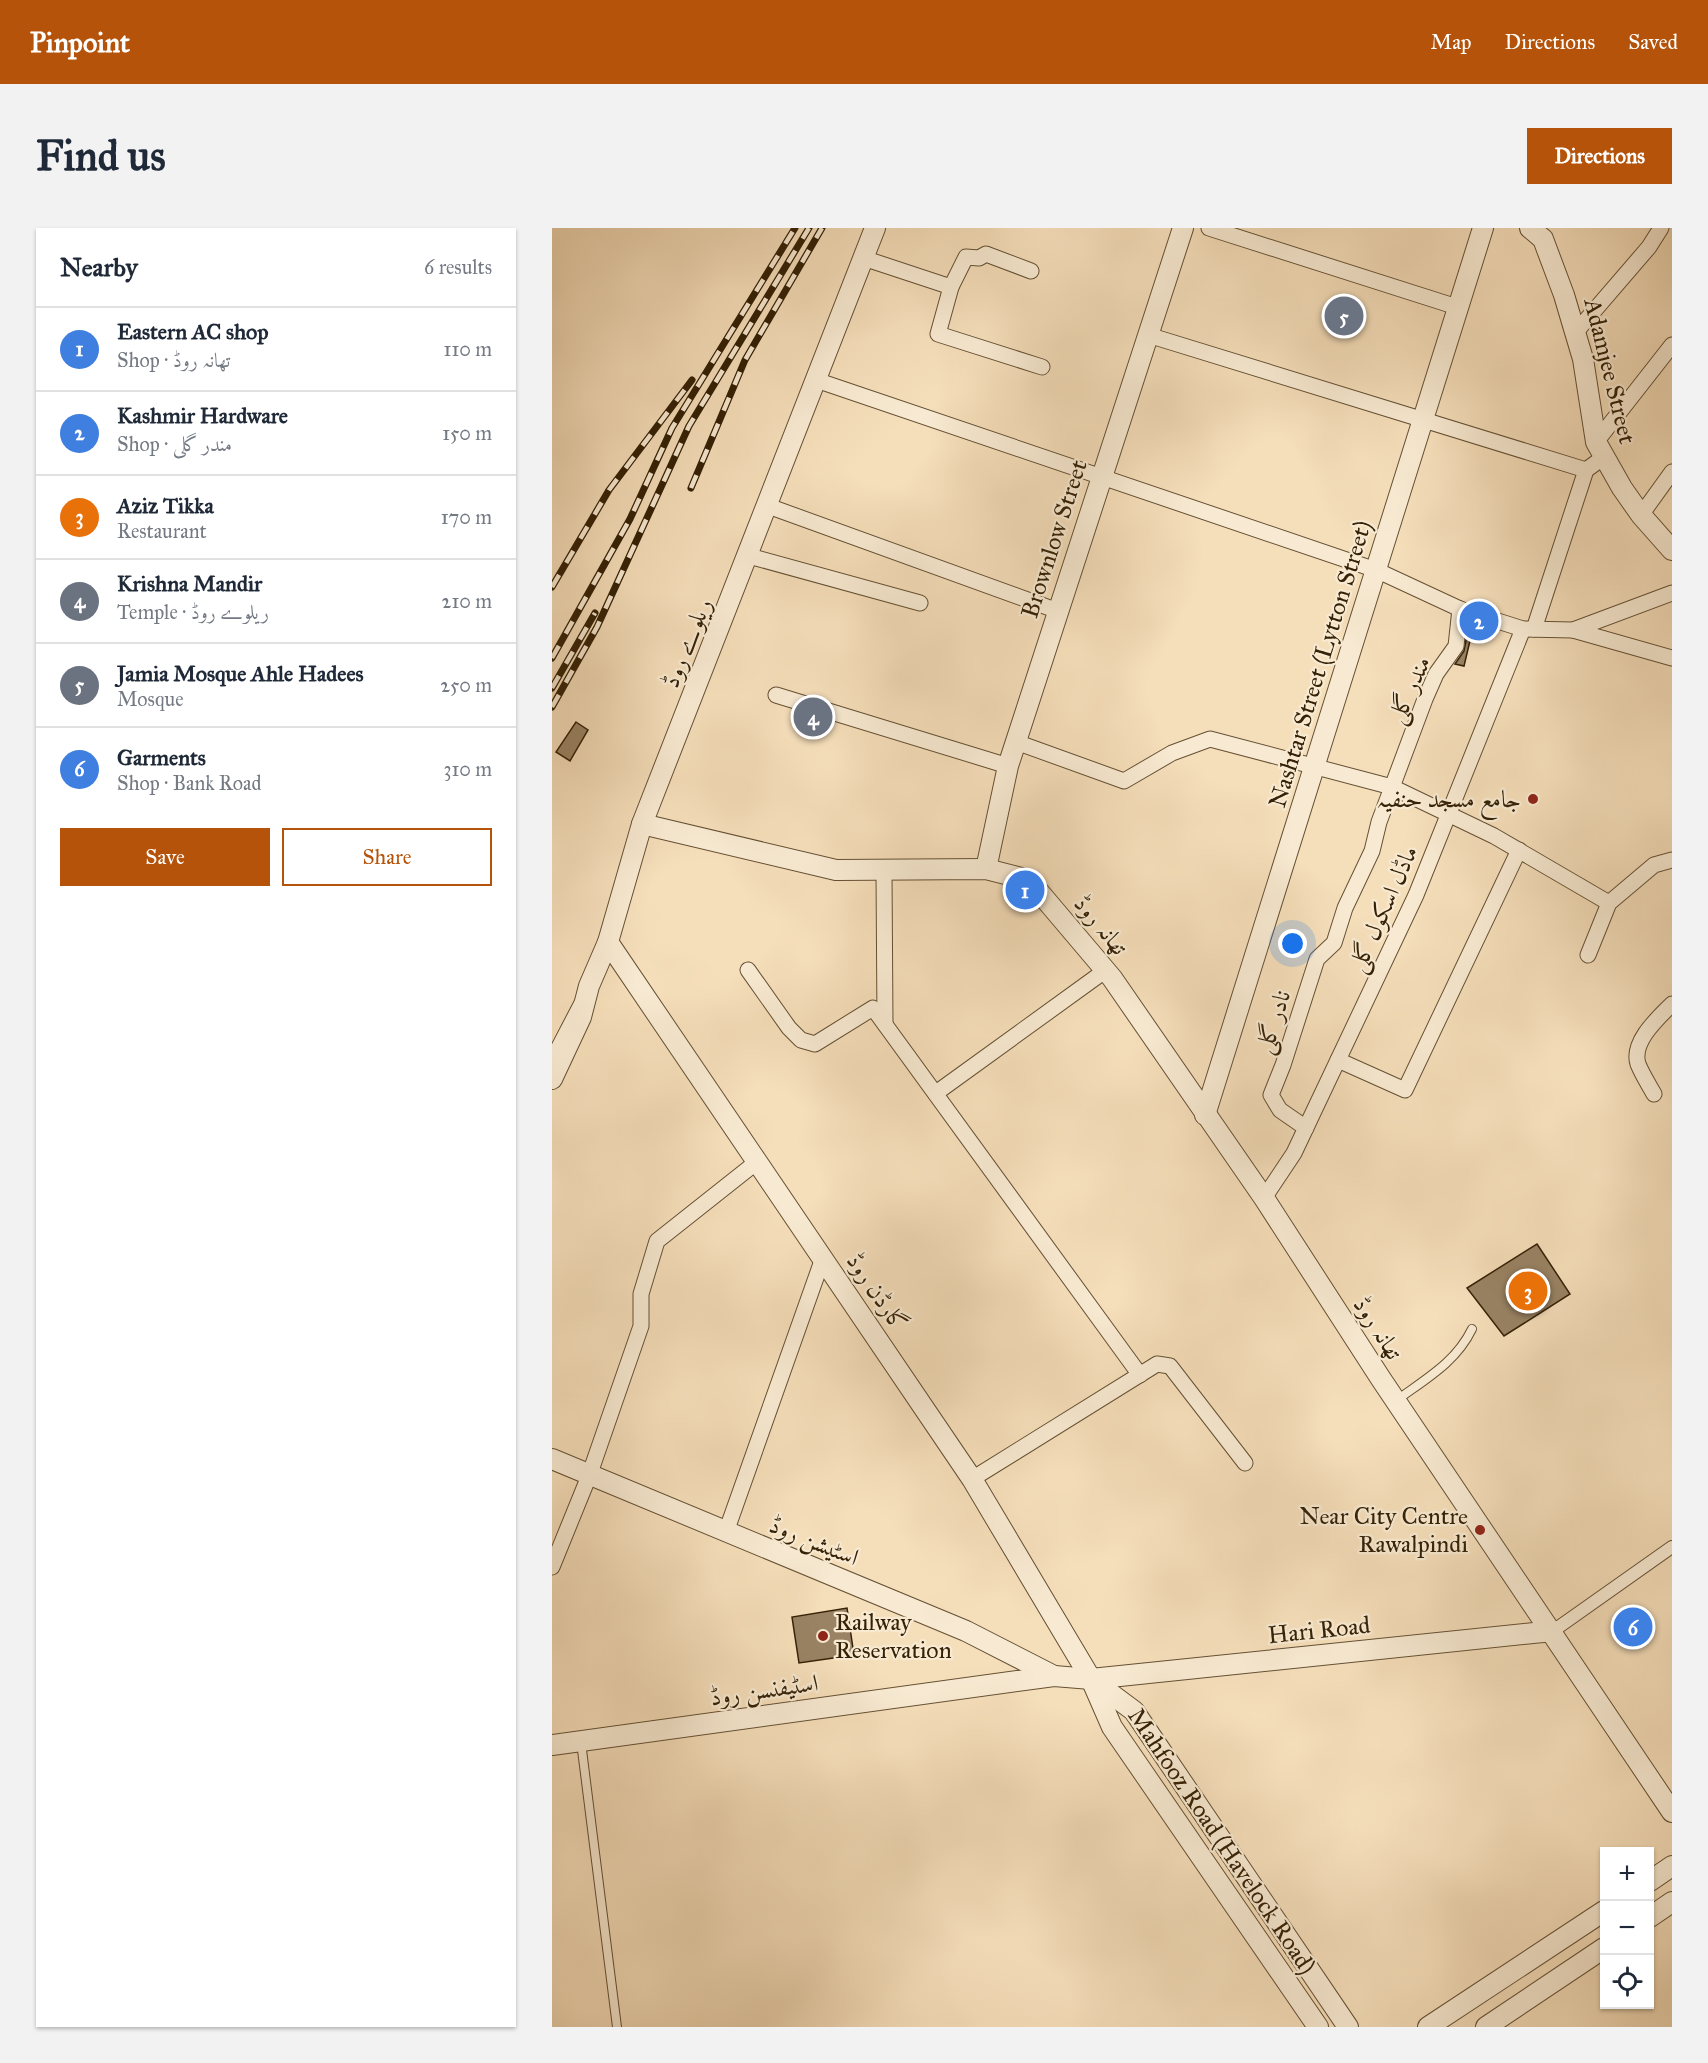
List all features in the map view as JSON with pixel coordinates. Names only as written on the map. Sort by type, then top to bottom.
[{"type":"street","name":"ریلوے روڈ","points":[[552,1079],[581,1017],[589,986],[608,942],[642,824],[875,228]]},
{"type":"street","name":"Brownlow Street","points":[[986,869],[1008,766],[1183,228]]},
{"type":"street","points":[[1209,228],[1457,307]]},
{"type":"street","name":"Nashtar Street (Lytton Street)","points":[[1205,1115],[1483,228]]},
{"type":"street","name":"Adamjee Street","points":[[1530,228],[1543,239],[1564,295],[1583,359],[1600,450],[1641,515],[1672,550]]},
{"type":"street","points":[[1575,333],[1649,247],[1661,228]]},
{"type":"street","points":[[1031,272],[986,254],[979,258],[966,257],[951,287],[939,329],[940,337],[1042,367]]},
{"type":"street","points":[[863,258],[951,287]]},
{"type":"street","points":[[1148,335],[1586,470],[1672,345]]},
{"type":"street","points":[[816,380],[1376,570],[1460,609],[1528,629],[1573,630],[1672,658]]},
{"type":"street","name":"ماڈل اسکول گلی","points":[[1264,1198],[1294,1153],[1416,895],[1528,629],[1586,470]]},
{"type":"street","points":[[1641,515],[1672,472]]},
{"type":"street","points":[[768,506],[1058,611]]},
{"type":"street","points":[[748,556],[920,603]]},
{"type":"street","points":[[1573,630],[1672,593]]},
{"type":"street","name":"مندر گلی","points":[[1392,787],[1436,674],[1456,646],[1460,609]]},
{"type":"street","points":[[776,695],[1008,766]]},
{"type":"street","points":[[1016,742],[1124,781],[1172,753],[1210,739],[1316,766],[1392,787],[1449,813],[1519,850],[1609,903]]},
{"type":"street","name":"نادر گلی","points":[[1306,1128],[1280,1110],[1271,1095],[1317,959],[1334,943],[1345,908],[1372,851],[1392,787]]},
{"type":"street","points":[[642,824],[836,870],[986,869]]},
{"type":"street","points":[[1338,1060],[1405,1090],[1519,850]]},
{"type":"street","points":[[1588,955],[1609,903],[1654,865],[1672,860]]},
{"type":"street","name":"تھانہ روڈ","points":[[986,869],[1029,880],[1106,970],[1264,1198],[1396,1400],[1553,1631],[1672,1812]]},
{"type":"street","points":[[884,871],[885,1024]]},
{"type":"street","name":"گارڈن روڈ","points":[[608,942],[972,1479],[1091,1679]]},
{"type":"street","points":[[748,970],[789,1028],[801,1040],[815,1044],[873,1008],[1140,1375]]},
{"type":"street","points":[[936,1093],[1106,970]]},
{"type":"street","points":[[1654,1094],[1638,1063],[1639,1049],[1650,1028],[1672,1004]]},
{"type":"street","points":[[552,1567],[589,1476],[640,1326],[641,1294],[657,1241],[758,1161]]},
{"type":"street","points":[[726,1532],[823,1258]]},
{"type":"street","points":[[972,1479],[1157,1364],[1170,1366],[1245,1463]]},
{"type":"street","name":"اسٹیشن روڈ","points":[[552,1459],[966,1631],[1054,1676]]},
{"type":"street","points":[[1553,1631],[1672,1547]]},
{"type":"street","name":"Hari Road","points":[[1054,1676],[1091,1679],[1553,1631]]},
{"type":"street","name":"اسٹیفنسن روڈ","points":[[552,1745],[1054,1676]]},
{"type":"street","name":"Mahfooz Road (Havelock Road)","points":[[1091,1679],[1134,1711],[1348,2027]]},
{"type":"street","name":"Mahfooz Road (Havelock Road)","points":[[1091,1679],[1113,1728],[1318,2027]]},
{"type":"street","points":[[1654,1878],[1672,1866]]},
{"type":"street","points":[[1654,1914],[1672,1902]]},
{"type":"street","points":[[1428,2027],[1600,1914]]},
{"type":"street","points":[[1486,2027],[1600,1950]]},
{"type":"lane","points":[[552,1053],[570,1014],[589,986]]},
{"type":"lane","points":[[1396,1400],[1451,1362],[1464,1346],[1472,1329]]},
{"type":"lane","points":[[580,1741],[617,2027]]},
{"type":"building","points":[[1473,628],[1464,666],[1455,664],[1464,651],[1467,635]]},
{"type":"building","points":[[576,722],[588,730],[570,761],[556,752]]},
{"type":"building","points":[[1537,1244],[1570,1294],[1504,1336],[1467,1288]]},
{"type":"building","name":"Railway Reservation","points":[[847,1608],[854,1655],[799,1663],[792,1617]]},
{"type":"railway","points":[[552,658],[630,519],[672,428],[795,228]]},
{"type":"railway","points":[[552,707],[597,627],[689,426],[809,228]]},
{"type":"railway","points":[[691,488],[745,360],[822,228]]},
{"type":"railway","points":[[552,587],[609,490],[692,380]]},
{"type":"railway","points":[[552,688],[595,613]]},
{"type":"place","name":"Jamia Mosque Ahle Hadees","points":[[1344,316]]},
{"type":"place","name":"Kashmir Hardware","points":[[1479,621]]},
{"type":"place","name":"Krishna Mandir","points":[[813,717]]},
{"type":"place","name":"جامع مسجد حنفیہ","points":[[1533,799]]},
{"type":"place","name":"Eastern AC shop","points":[[1025,890]]},
{"type":"place","name":"Aziz Tikka","points":[[1528,1291]]},
{"type":"place","name":"Near City Centre Rawalpindi","points":[[1480,1530]]},
{"type":"place","name":"Garments","points":[[1633,1627]]},
{"type":"place","name":"Railway Reservation","points":[[823,1636]]}]
